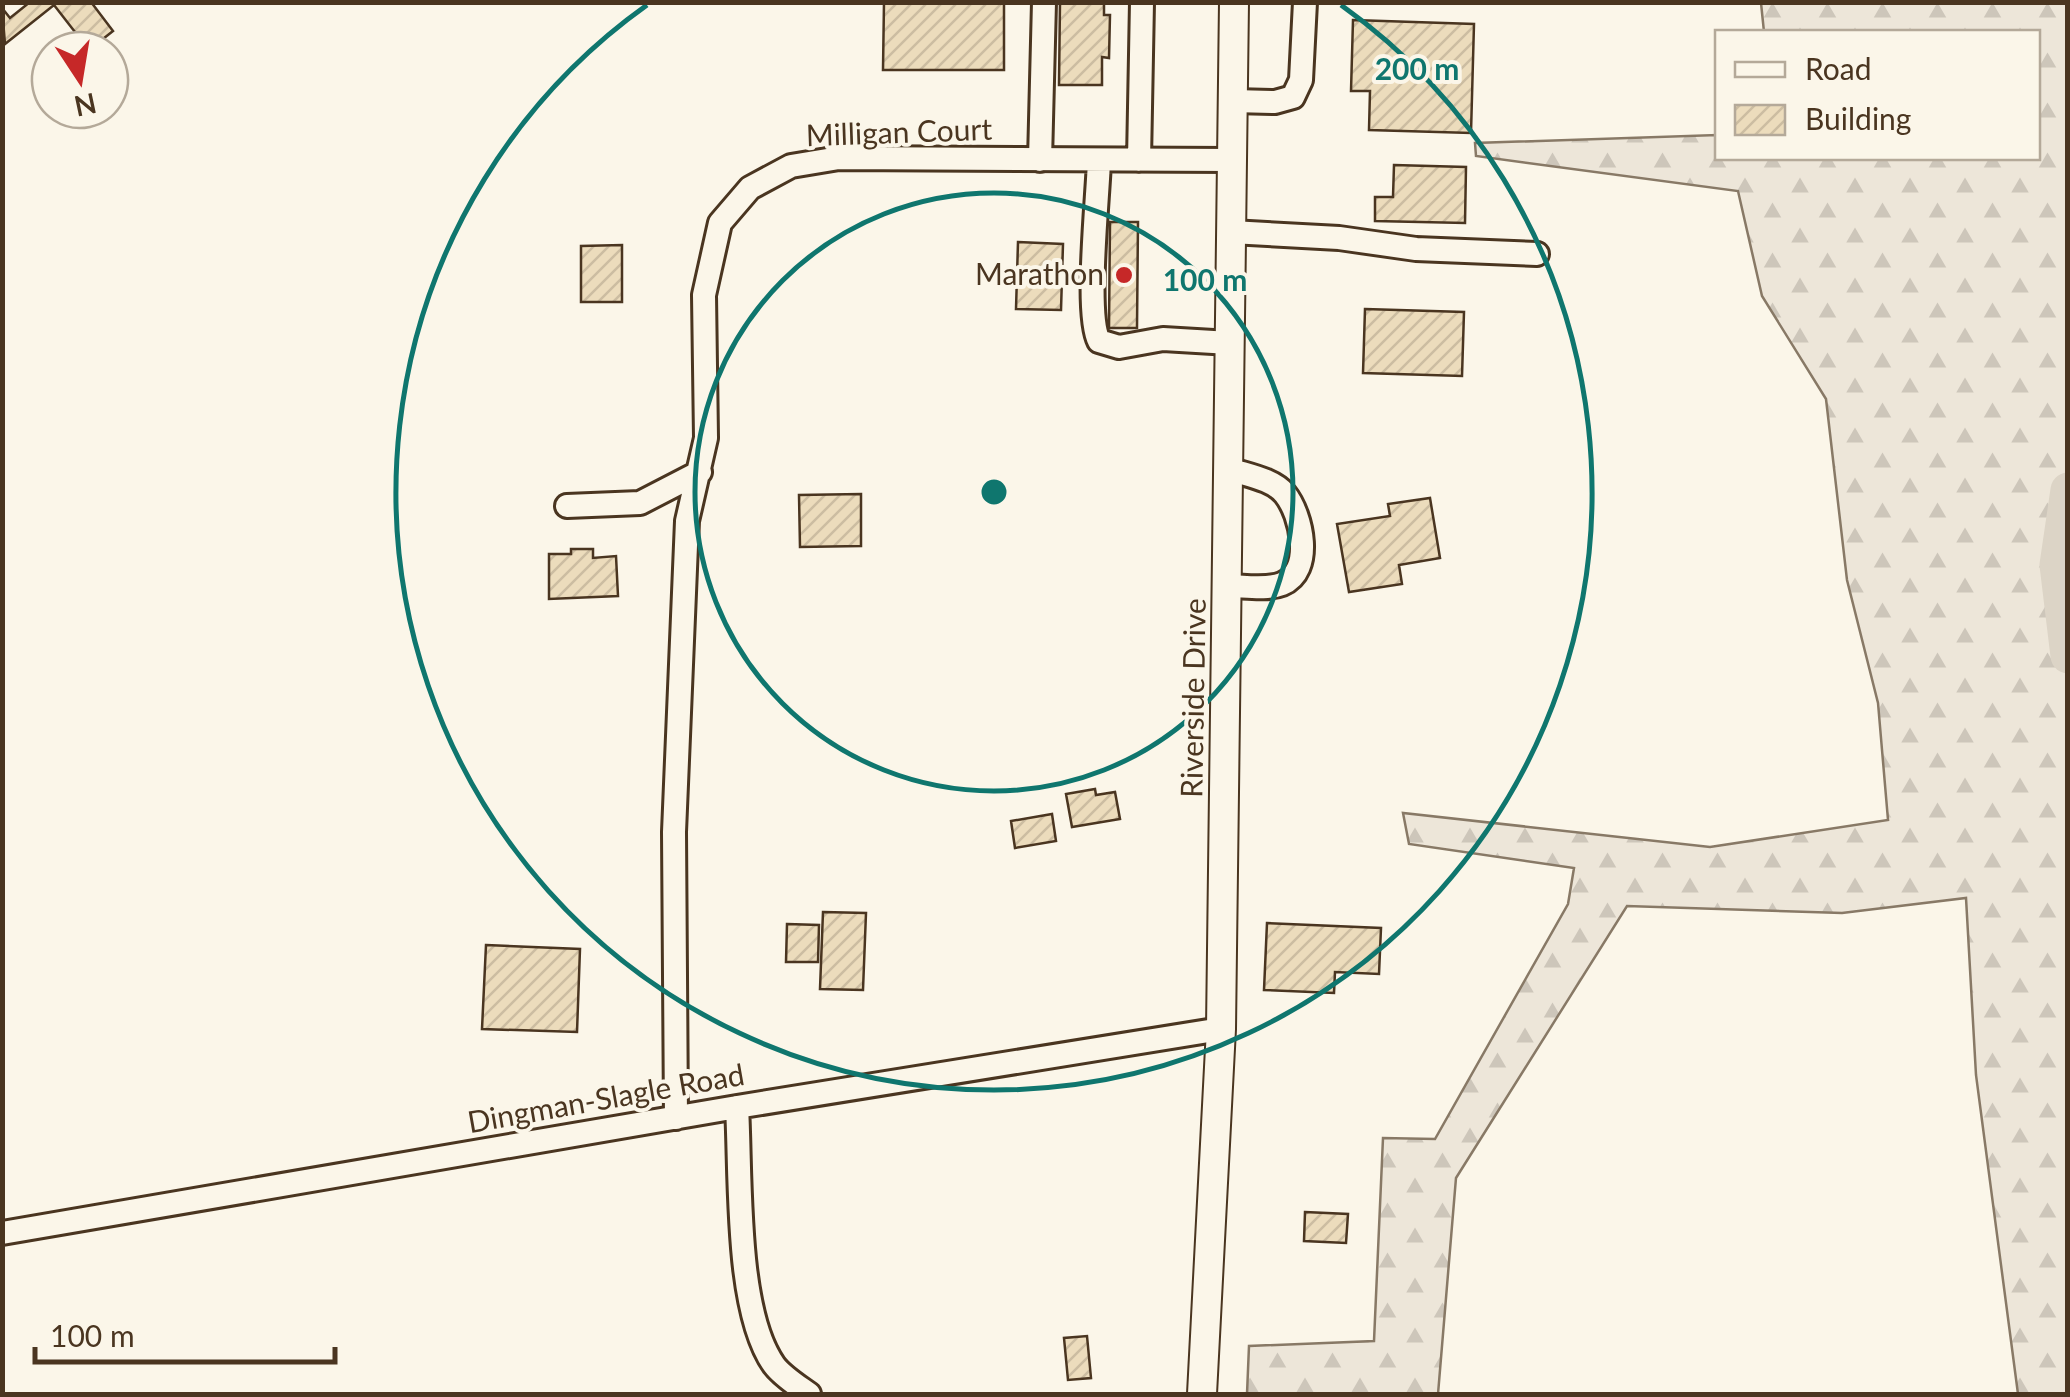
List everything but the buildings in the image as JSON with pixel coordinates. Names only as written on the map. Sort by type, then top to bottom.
[{"type":"main road","name":"Riverside Drive","points":[[1202,1394],[1221,1029],[1234,2]]},
{"type":"street","points":[[1040,160],[1044,2]]},
{"type":"street","points":[[1139,160],[1142,2]]},
{"type":"street","points":[[1233,101],[1275,102],[1293,96],[1301,80],[1304,2]]},
{"type":"street","name":"Milligan Court","points":[[676,1118],[674,832],[687,521],[706,438],[704,295],[720,223],[750,188],[792,166],[839,158],[1232,160]]},
{"type":"street","points":[[1099,160],[1094,331],[1099,341],[1118,346],[1163,339],[1230,343]]},
{"type":"street","points":[[1232,232],[1339,238],[1416,249],[1536,254]]},
{"type":"street","points":[[1228,586],[1278,586],[1291,579],[1303,560],[1299,530],[1285,494],[1267,481],[1229,469]]},
{"type":"street","points":[[567,506],[640,502],[700,472]]},
{"type":"street","name":"Dingman-Slagle Road","points":[[2,1232],[1221,1029]]},
{"type":"street","points":[[738,1107],[746,1280],[754,1322],[774,1366],[809,1394]]},
{"type":"green space","points":[[1761,3],[2067,3],[2067,1394],[2018,1394],[1976,1075],[1966,898],[1842,913],[1627,906],[1456,1178],[1438,1394],[1247,1394],[1249,1346],[1374,1341],[1383,1138],[1435,1139],[1568,904],[1574,868],[1409,844],[1403,813],[1710,847],[1888,820],[1878,703],[1847,580],[1826,399],[1762,296],[1738,191],[1476,156],[1475,143],[1715,135],[1715,160],[2040,160],[2040,30],[1764,30]]},
{"type":"waterway","points":[[2068,490],[2057,565],[2068,656]]},
{"type":"place","name":"Marathon","points":[[1124,275]]}]
